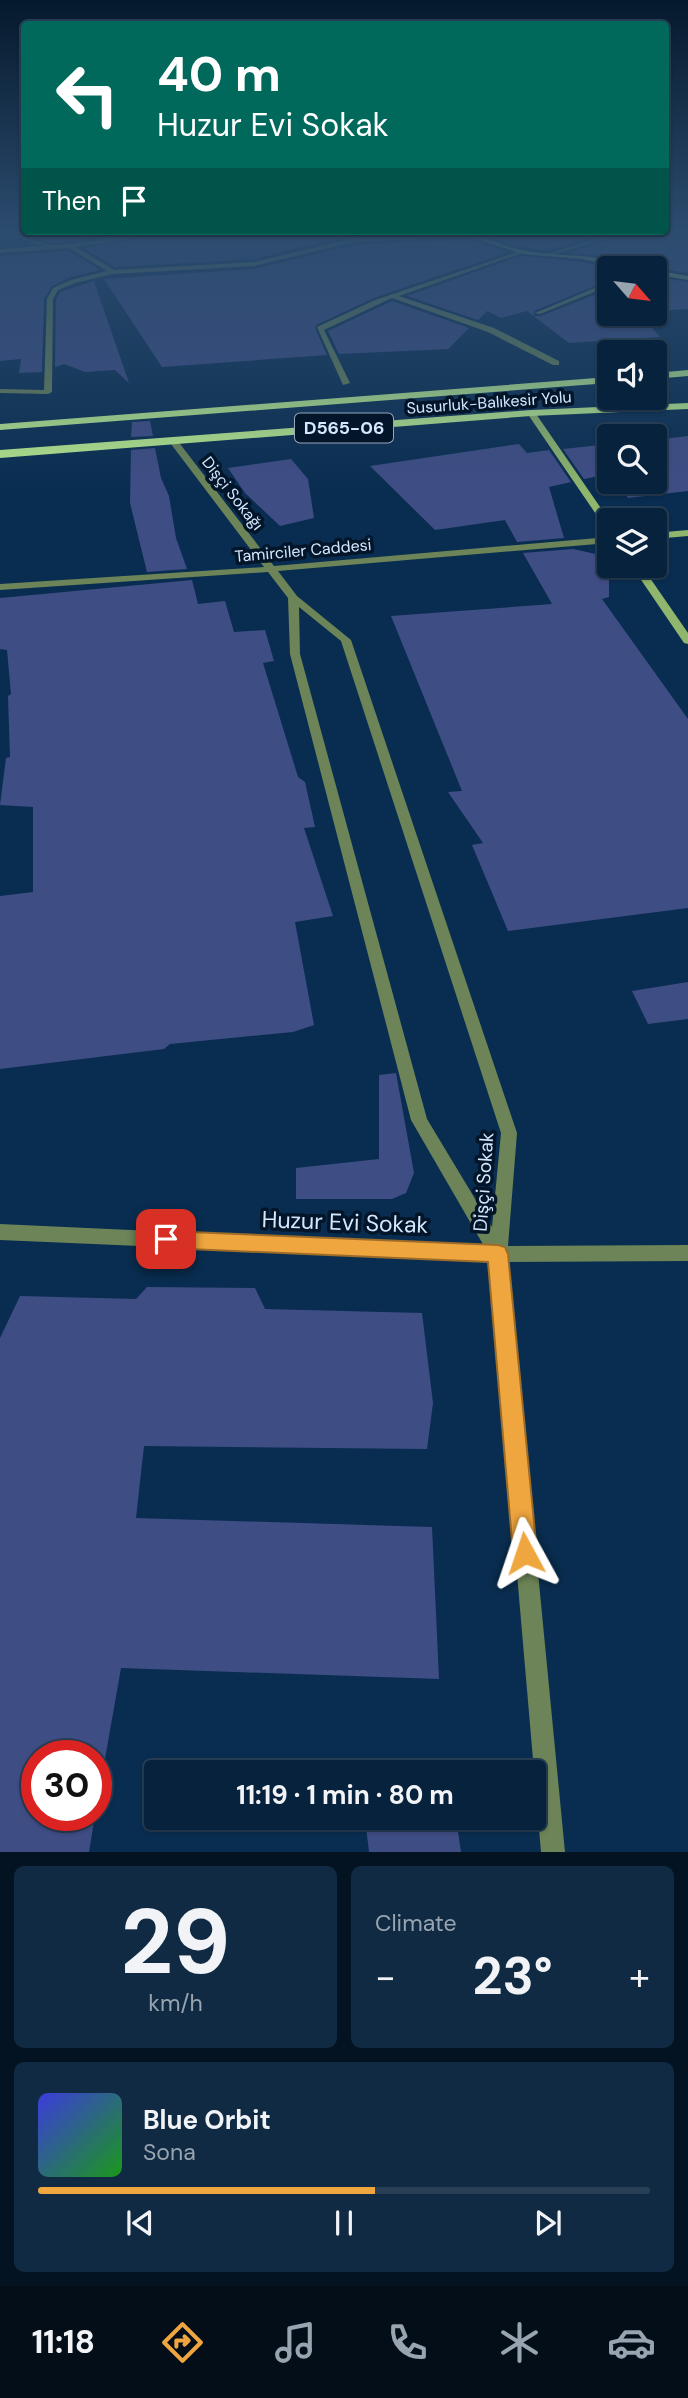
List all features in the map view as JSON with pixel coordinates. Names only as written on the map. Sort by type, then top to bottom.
[{"type":"highway","points":[[667,375],[688,373]]},
{"type":"highway","name":"Susurluk-Balıkesir Yolu","points":[[0,427],[597,381]]},
{"type":"highway","name":"Susurluk-Balıkesir Yolu","points":[[0,454],[531,413],[688,406]]},
{"type":"main road","points":[[531,413],[597,509]]},
{"type":"main road","points":[[667,535],[688,533]]},
{"type":"main road","points":[[645,578],[688,641]]},
{"type":"street","points":[[0,391],[47,392],[49,319]]},
{"type":"street","points":[[339,319],[320,329],[346,383]]},
{"type":"street","points":[[461,319],[491,330],[556,363]]},
{"type":"street","name":"Dişçi Sokağı","points":[[174,442],[293,598]]},
{"type":"street","name":"Tamirciler Caddesi","points":[[0,587],[272,569],[597,541]]},
{"type":"street","name":"Dişçi Sokak","points":[[293,598],[295,654],[419,1120],[498,1254]]},
{"type":"street","name":"Dişçi Sokak","points":[[293,598],[346,640],[509,1133],[498,1254]]},
{"type":"street","name":"Huzur Evi Sokak","points":[[0,1232],[498,1254],[688,1253]]},
{"type":"street","points":[[498,1254],[553,1852]]},
{"type":"building","points":[[0,319],[43,319],[42,372],[19,373],[21,359],[0,361]]},
{"type":"building","points":[[56,319],[107,319],[129,383],[115,370],[85,372],[64,364],[55,367]]},
{"type":"building","points":[[131,319],[328,319],[315,328],[327,355],[162,367]]},
{"type":"building","points":[[353,319],[445,319],[469,328],[448,349],[339,354],[328,331]]},
{"type":"building","points":[[538,319],[597,319],[597,326],[650,326],[660,337],[597,340],[569,343]]},
{"type":"building","points":[[150,421],[153,436],[131,437],[132,422]]},
{"type":"building","points":[[688,436],[688,491],[667,493],[667,438]]},
{"type":"building","points":[[519,444],[527,453],[549,450],[571,482],[549,487],[564,538],[517,542],[505,520],[435,530],[370,466]]},
{"type":"building","points":[[597,445],[597,476],[584,479],[563,449]]},
{"type":"building","points":[[155,448],[161,478],[169,496],[176,538],[187,569],[147,572],[130,503],[131,450]]},
{"type":"building","points":[[291,459],[308,479],[314,518],[280,526],[245,493],[228,468]]},
{"type":"building","points":[[625,494],[662,494],[628,498]]},
{"type":"building","points":[[573,549],[597,554],[597,578],[609,578],[609,597],[602,599],[688,719],[688,908],[508,931],[472,845],[483,843],[448,792],[462,791],[391,616],[552,604],[523,553]]},
{"type":"building","points":[[192,580],[198,604],[225,601],[234,632],[265,630],[274,661],[263,663],[298,777],[305,782],[315,827],[304,828],[333,916],[295,922],[314,1025],[293,1032],[170,1044],[164,1049],[0,1069],[0,896],[33,892],[33,807],[0,805],[6,758],[10,757],[8,696],[11,694],[7,650],[0,649],[0,598]]},
{"type":"building","points":[[688,982],[688,1019],[648,1024],[632,991]]},
{"type":"building","points":[[396,1073],[414,1173],[406,1193],[392,1199],[296,1199],[296,1168],[379,1159],[379,1075]]},
{"type":"building","points":[[147,1287],[255,1288],[265,1309],[422,1313],[433,1403],[427,1449],[144,1446],[136,1518],[432,1527],[439,1679],[121,1668],[108,1740],[21,1740],[21,1831],[92,1831],[89,1852],[0,1852],[0,1338],[20,1296],[136,1299]]},
{"type":"building","points":[[366,1830],[458,1830],[461,1852],[369,1852]]},
{"type":"route","points":[[166,1239],[498,1254],[525,1553]]}]
